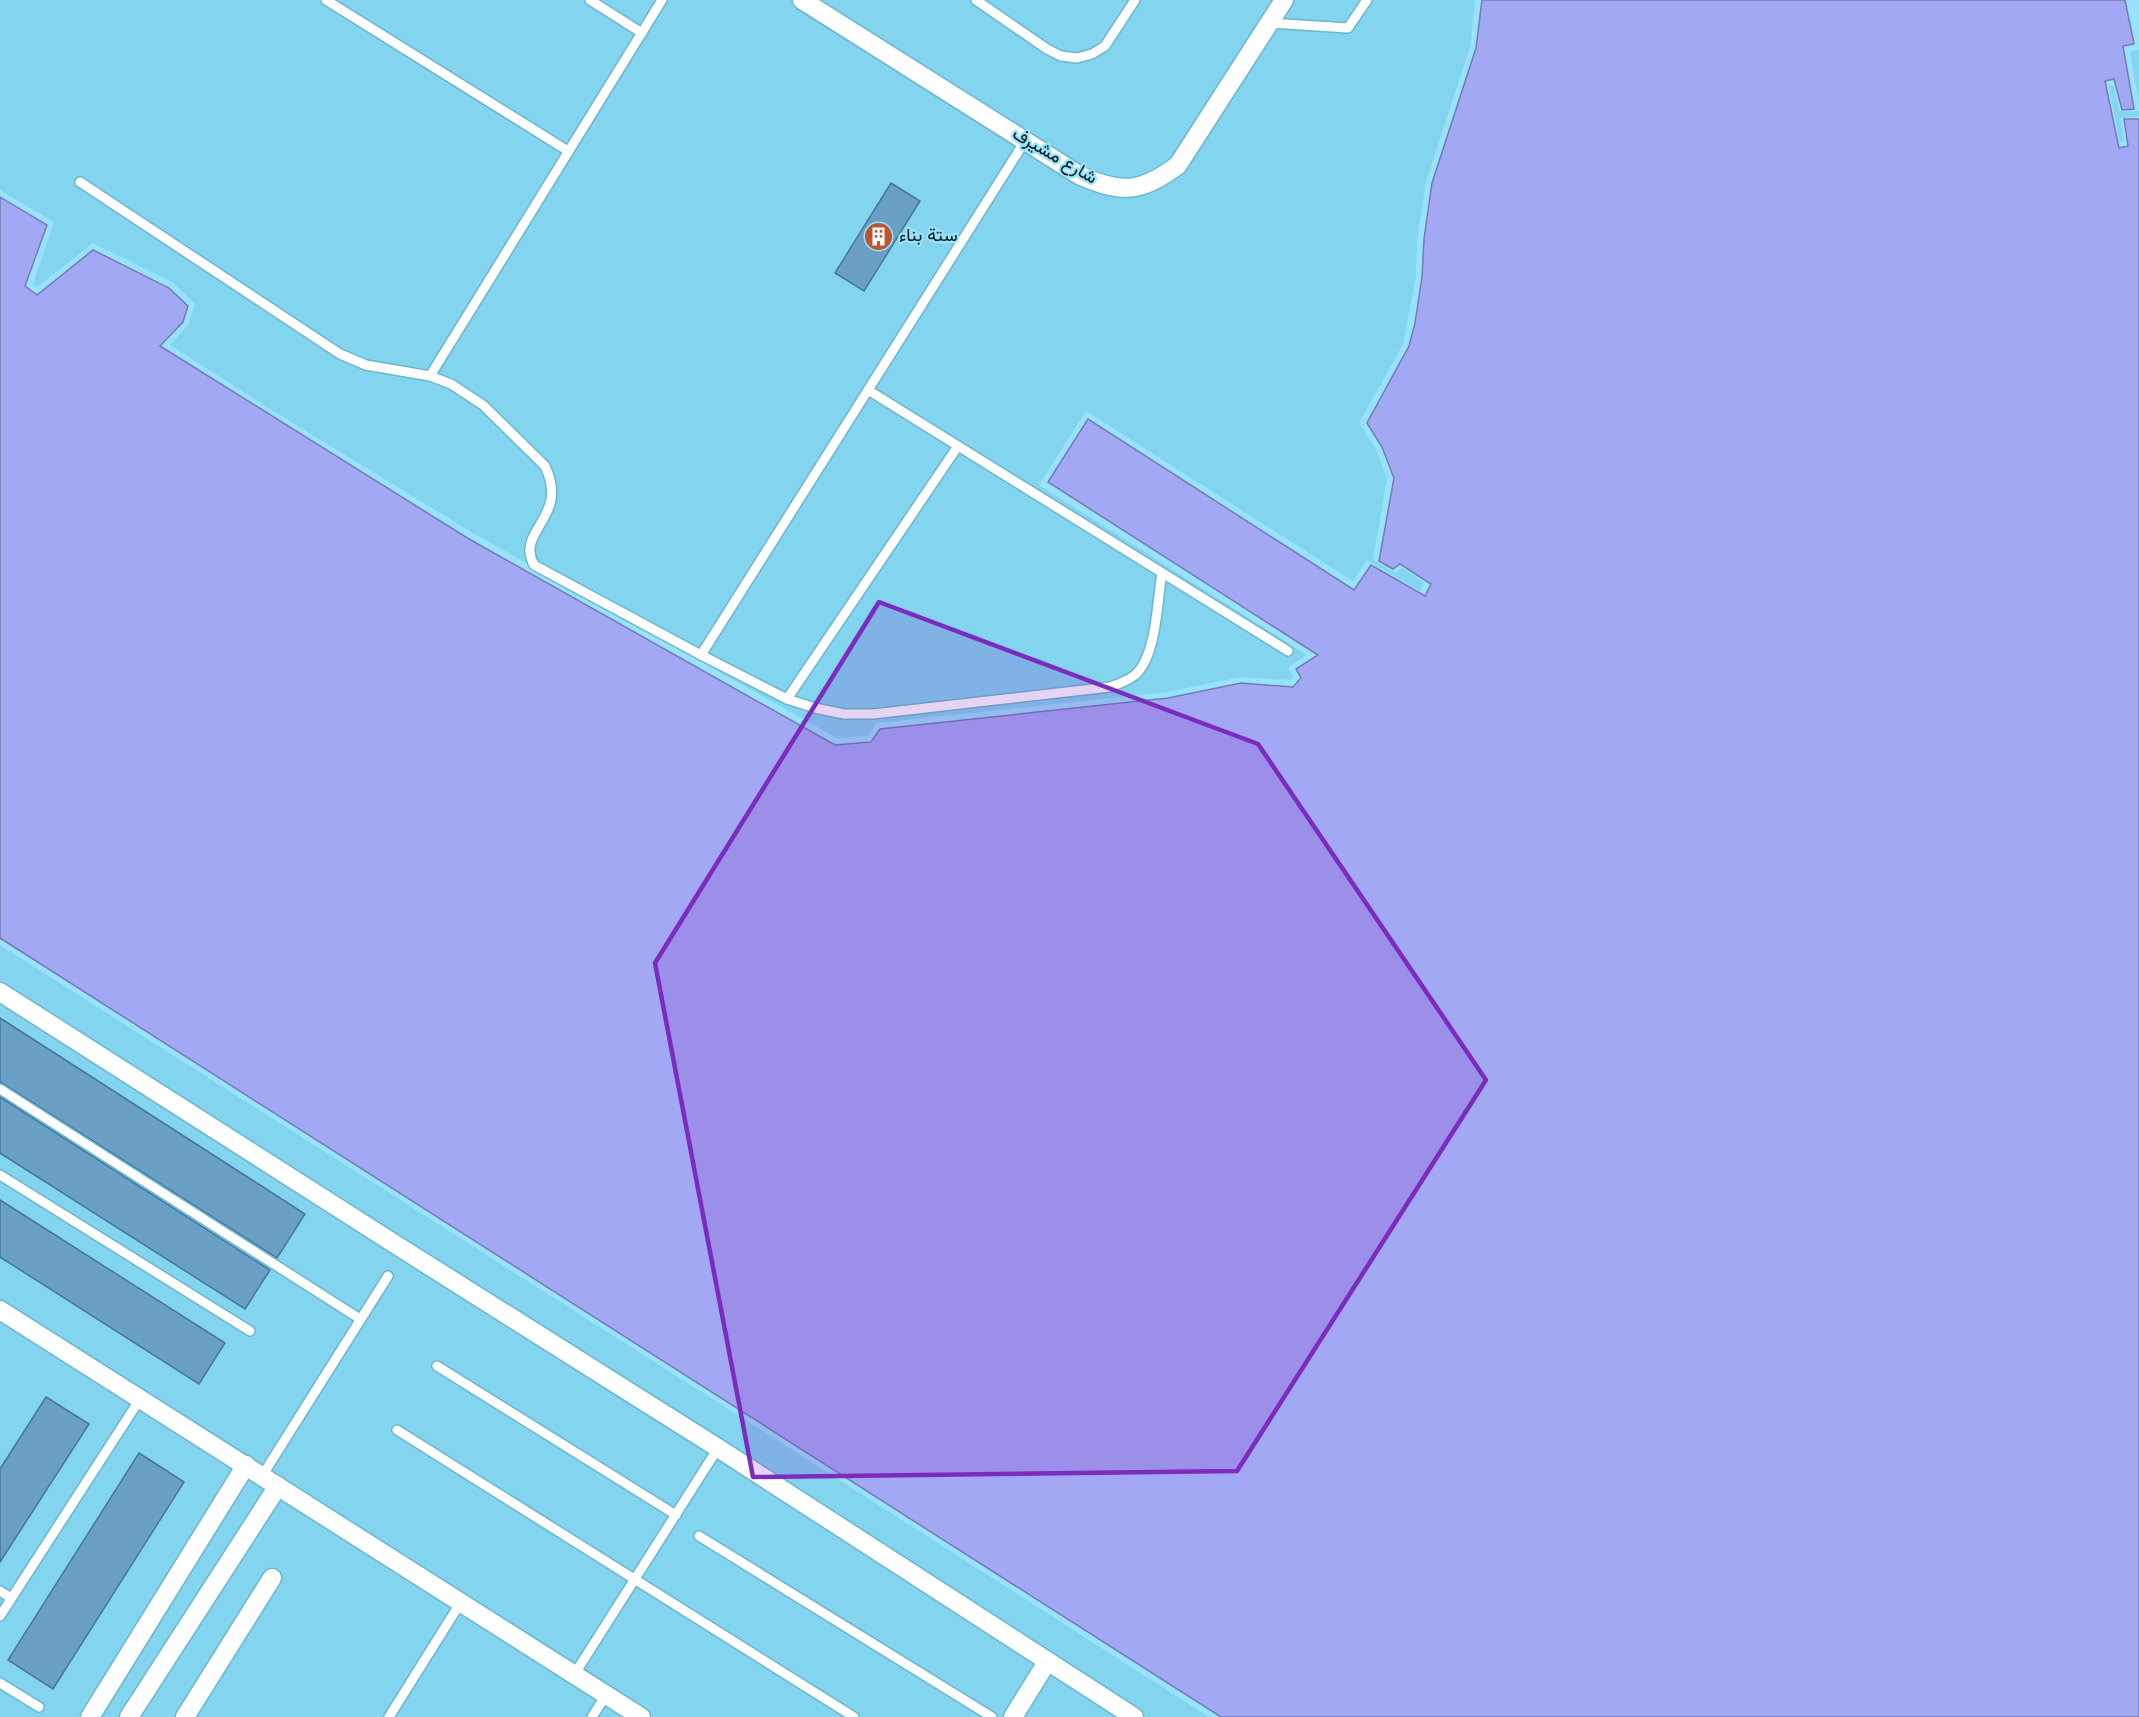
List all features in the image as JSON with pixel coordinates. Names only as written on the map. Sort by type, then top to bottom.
[{"type":"street","name":"شارع مشيرف","points":[[802,0],[1079,174],[1104,186],[1130,188],[1156,181],[1178,165],[1284,0]]},
{"type":"street","points":[[0,992],[718,1448],[1134,1717]]},
{"type":"street","points":[[0,1310],[641,1717]]},
{"type":"street","points":[[90,1717],[246,1465]]},
{"type":"street","points":[[129,1717],[278,1486]]},
{"type":"street","points":[[185,1717],[272,1578]]},
{"type":"street","points":[[1013,1717],[1047,1662]]},
{"type":"lane","points":[[326,0],[568,151]]},
{"type":"lane","points":[[590,0],[642,33]]},
{"type":"lane","points":[[430,376],[662,0]]},
{"type":"lane","points":[[976,0],[1047,50],[1061,56],[1077,58],[1092,54],[1105,46],[1135,0]]},
{"type":"lane","points":[[1270,23],[1348,28],[1367,0]]},
{"type":"lane","points":[[701,656],[1025,141]]},
{"type":"lane","points":[[80,182],[340,354],[379,368],[430,376],[459,389],[483,405],[545,466],[550,476],[552,499],[544,520],[531,539],[529,548],[534,565],[701,656],[787,699],[834,712],[873,714],[1110,687],[1137,674],[1146,662],[1162,573]]},
{"type":"lane","points":[[868,390],[1288,651]]},
{"type":"lane","points":[[787,699],[958,446]]},
{"type":"lane","points":[[0,1089],[360,1319]]},
{"type":"lane","points":[[0,1175],[250,1331]]},
{"type":"lane","points":[[262,1476],[388,1276]]},
{"type":"lane","points":[[437,1366],[676,1515]]},
{"type":"lane","points":[[0,1616],[141,1399]]},
{"type":"lane","points":[[397,1430],[854,1717]]},
{"type":"lane","points":[[574,1675],[718,1448]]},
{"type":"lane","points":[[699,1536],[992,1717]]},
{"type":"lane","points":[[0,1591],[11,1598]]},
{"type":"lane","points":[[389,1717],[461,1602]]},
{"type":"lane","points":[[0,1683],[39,1707]]},
{"type":"lane","points":[[592,1717],[606,1695]]},
{"type":"highlighted area","points":[[879,602],[1258,744],[1486,1080],[1237,1471],[753,1477],[655,963]]},
{"type":"shaded area","points":[[0,0],[1475,0],[1470,47],[1426,182],[1417,239],[1416,276],[1403,344],[1359,423],[1376,449],[1387,479],[1373,560],[1395,573],[1402,568],[1424,583],[1420,591],[1367,560],[1353,581],[1086,411],[1039,485],[1307,655],[1288,667],[1293,677],[1291,680],[1240,677],[1167,692],[877,723],[868,736],[837,738],[473,533],[170,345],[188,325],[195,304],[172,282],[93,243],[37,287],[33,284],[54,222],[0,190]]},
{"type":"shaded area","points":[[1482,0],[2125,0],[2134,44],[2123,46],[2134,109],[2122,110],[2114,79],[2105,81],[2119,148],[2128,146],[2124,119],[2139,119],[2139,1717],[1221,1717],[0,938],[0,197],[47,225],[25,286],[37,295],[93,250],[169,288],[188,306],[183,322],[160,346],[469,539],[835,745],[871,742],[880,729],[1168,698],[1241,683],[1293,687],[1301,678],[1296,669],[1318,655],[1048,482],[1088,419],[1354,590],[1371,565],[1425,596],[1431,584],[1400,564],[1393,569],[1379,561],[1394,478],[1382,447],[1367,423],[1409,346],[1422,277],[1424,239],[1432,183],[1476,48]]},
{"type":"shaded area","points":[[2139,50],[2139,103],[2130,51]]},
{"type":"shaded area","points":[[2113,85],[2119,112],[2139,111],[2139,116],[2120,118],[2124,142],[2120,142],[2109,86]]},
{"type":"shaded area","points":[[0,945],[805,1458],[1209,1717],[0,1717]]},
{"type":"building","name":"ستة بناء","points":[[891,183],[920,201],[864,291],[835,273]]},
{"type":"building","points":[[0,1018],[305,1214],[277,1258],[0,1082]]},
{"type":"building","points":[[0,1097],[270,1270],[245,1309],[0,1153]]},
{"type":"building","points":[[0,1200],[225,1343],[199,1384],[0,1257]]},
{"type":"building","points":[[46,1397],[89,1424],[0,1562],[0,1469]]},
{"type":"building","points":[[139,1453],[184,1482],[53,1689],[8,1660]]},
{"type":"place","name":"ستة بناء","points":[[878,237]]}]
